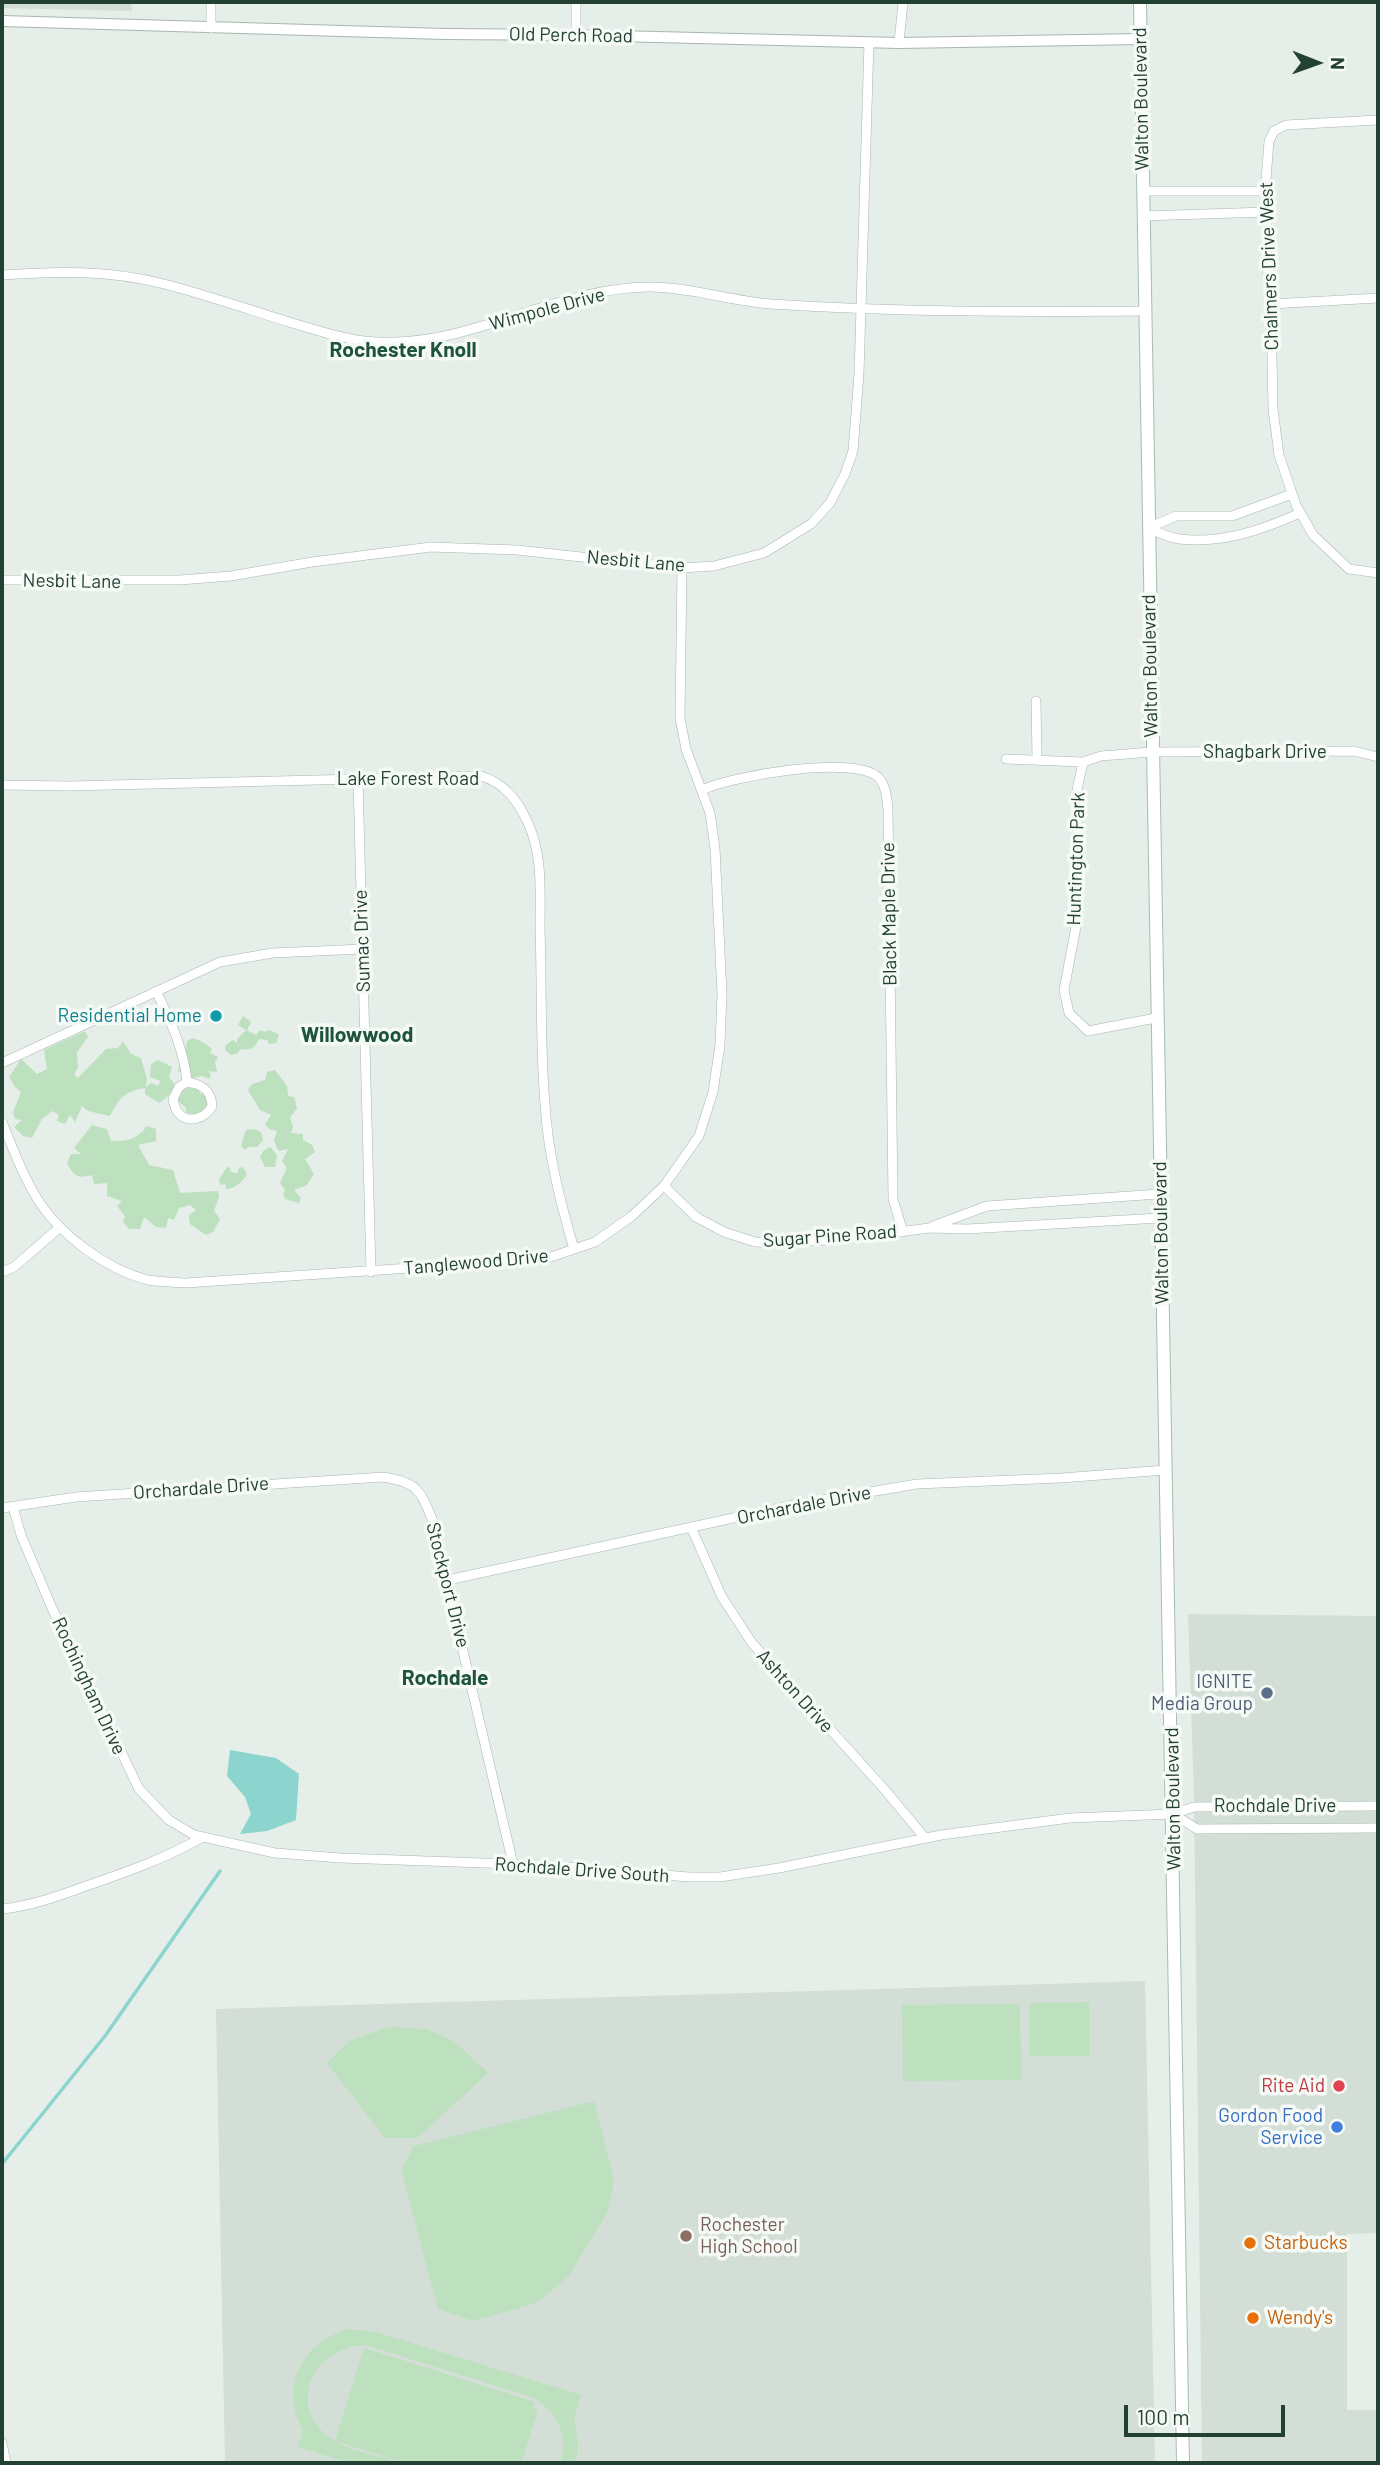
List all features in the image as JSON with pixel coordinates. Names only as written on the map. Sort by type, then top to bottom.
[{"type":"main road","name":"Walton Boulevard","points":[[1140,2],[1183,2463]]},
{"type":"street","points":[[211,2],[211,28]]},
{"type":"street","points":[[576,2],[576,35]]},
{"type":"street","points":[[899,43],[903,2]]},
{"type":"street","name":"Old Perch Road","points":[[2,20],[211,28],[899,43],[1141,39]]},
{"type":"street","name":"Nesbit Lane","points":[[2,580],[180,580],[231,576],[312,562],[431,547],[517,550],[682,568],[714,566],[764,553],[811,524],[830,503],[853,451],[859,374],[869,42]]},
{"type":"street","name":"Chalmers Drive West","points":[[1378,120],[1286,125],[1274,131],[1269,141],[1266,191],[1273,409],[1279,455],[1298,509],[1313,535],[1349,569],[1378,573]]},
{"type":"street","points":[[1142,191],[1266,191]]},
{"type":"street","points":[[1143,216],[1267,212]]},
{"type":"street","name":"Wimpole Drive","points":[[2,275],[48,271],[119,275],[163,284],[337,336],[373,342],[408,343],[466,332],[569,300],[608,291],[651,287],[745,302],[861,308],[970,312],[1144,311]]},
{"type":"street","points":[[1271,304],[1378,298]]},
{"type":"street","points":[[1148,528],[1176,516],[1232,516],[1292,494]]},
{"type":"street","points":[[1148,528],[1177,539],[1223,538],[1248,534],[1298,509]]},
{"type":"street","name":"Tanglewood Drive","points":[[2,1122],[35,1196],[59,1228],[71,1240],[93,1254],[148,1280],[186,1283],[545,1259],[596,1242],[632,1216],[664,1186],[699,1136],[713,1092],[720,1045],[722,993],[715,848],[710,813],[686,748],[680,718],[682,568]]},
{"type":"street","points":[[1035,701],[1037,759]]},
{"type":"street","name":"Shagbark Drive","points":[[1152,752],[1354,751],[1378,757]]},
{"type":"street","points":[[1006,759],[1083,762],[1101,757],[1152,752]]},
{"type":"street","name":"Huntington Park","points":[[1083,762],[1077,790],[1078,916],[1064,990],[1069,1013],[1088,1031],[1156,1018]]},
{"type":"street","name":"Black Maple Drive","points":[[702,790],[718,782],[747,775],[825,768],[869,771],[880,779],[886,793],[888,809],[893,1199],[904,1232]]},
{"type":"street","name":"Lake Forest Road","points":[[2,785],[70,786],[481,776],[492,779],[509,791],[529,824],[539,873],[542,1069],[549,1151],[558,1197],[574,1249]]},
{"type":"street","name":"Sumac Drive","points":[[358,779],[371,1272]]},
{"type":"street","points":[[2,1063],[220,962],[273,953],[363,950]]},
{"type":"street","points":[[156,991],[173,1025],[187,1069],[187,1082]]},
{"type":"street","points":[[187,1082],[201,1085],[208,1092],[212,1107],[204,1117],[183,1117],[177,1112],[173,1099],[178,1087],[187,1082]]},
{"type":"street","name":"Sugar Pine Road","points":[[664,1186],[696,1217],[724,1232],[755,1242],[854,1238],[929,1228],[967,1229],[1160,1218]]},
{"type":"street","name":"Sugar Pine Road","points":[[929,1228],[987,1206],[1159,1195]]},
{"type":"street","points":[[2,1272],[14,1267],[59,1228]]},
{"type":"street","name":"Orchardale Drive","points":[[447,1580],[793,1505],[917,1484],[1166,1470]]},
{"type":"street","name":"Orchardale Drive","points":[[2,1508],[46,1499],[383,1477],[402,1480]]},
{"type":"street","name":"Stockport Drive","points":[[402,1480],[422,1494],[432,1519],[513,1864]]},
{"type":"street","name":"Rochingham Drive","points":[[13,1507],[21,1535],[52,1608],[139,1789],[169,1820],[203,1837]]},
{"type":"street","name":"Ashton Drive","points":[[691,1527],[722,1597],[752,1643],[925,1838]]},
{"type":"street","name":"Rochdale Drive","points":[[1173,1814],[1194,1807],[1378,1806]]},
{"type":"street","points":[[1173,1814],[1197,1829],[1378,1828]]},
{"type":"street","name":"Rochdale Drive South","points":[[203,1837],[275,1853],[396,1862],[513,1864],[720,1877],[779,1868],[925,1838],[1070,1818],[1173,1814]]},
{"type":"street","points":[[2,1909],[39,1902],[110,1878],[173,1854],[203,1837]]},
{"type":"street","points":[[2,2443],[6,2463]]},
{"type":"shaded area","points":[[2,2],[131,2],[132,11],[2,8]]},
{"type":"shaded area","points":[[1188,1614],[1378,1616],[1378,2233],[1347,2234],[1347,2410],[1378,2410],[1378,2463],[1202,2463],[1194,1796]]},
{"type":"shaded area","name":"Rochester High School","points":[[1145,1981],[1155,2463],[225,2463],[216,2009]]},
{"type":"green space","points":[[243,1016],[251,1022],[247,1030],[256,1035],[260,1030],[270,1030],[279,1035],[276,1043],[269,1044],[267,1040],[259,1039],[252,1048],[240,1049],[238,1053],[231,1055],[225,1050],[225,1046],[233,1040],[237,1043],[237,1039],[246,1030],[238,1025]]},
{"type":"green space","points":[[85,1031],[88,1037],[77,1052],[78,1067],[74,1075],[78,1078],[106,1049],[118,1048],[123,1041],[131,1054],[141,1058],[147,1079],[146,1087],[151,1083],[158,1086],[161,1081],[150,1077],[151,1064],[158,1060],[172,1067],[169,1077],[175,1085],[172,1091],[159,1103],[145,1094],[145,1088],[132,1091],[120,1100],[110,1116],[88,1111],[82,1106],[75,1122],[70,1115],[65,1124],[57,1121],[59,1115],[52,1111],[42,1119],[32,1138],[23,1136],[14,1127],[22,1120],[15,1119],[13,1112],[21,1092],[9,1077],[21,1059],[37,1074],[47,1069],[44,1050]]},
{"type":"green space","points":[[193,1038],[203,1042],[212,1049],[210,1053],[218,1057],[215,1062],[217,1072],[208,1071],[211,1075],[209,1079],[202,1076],[192,1078],[190,1070],[183,1073],[178,1071],[183,1048],[186,1047],[187,1041]]},
{"type":"green space","points":[[275,1070],[287,1086],[288,1096],[294,1097],[297,1108],[290,1118],[293,1126],[291,1133],[303,1134],[303,1140],[312,1145],[315,1152],[305,1159],[314,1174],[307,1185],[294,1190],[301,1198],[299,1203],[285,1199],[285,1190],[280,1183],[287,1168],[282,1161],[288,1149],[279,1151],[274,1141],[277,1131],[269,1129],[265,1124],[271,1115],[260,1110],[248,1090],[252,1084],[265,1080],[267,1072]]},
{"type":"green space","points":[[183,1087],[205,1093],[209,1102],[208,1109],[198,1116],[186,1112],[186,1108],[179,1102],[178,1093]]},
{"type":"green space","points":[[92,1125],[107,1129],[111,1141],[131,1139],[147,1126],[156,1129],[156,1141],[138,1145],[149,1165],[173,1170],[180,1193],[218,1191],[214,1211],[220,1219],[213,1232],[206,1235],[190,1224],[189,1215],[196,1210],[190,1205],[179,1208],[174,1220],[168,1218],[166,1228],[156,1227],[144,1217],[140,1229],[129,1229],[123,1222],[125,1216],[117,1206],[122,1201],[107,1196],[107,1183],[94,1184],[92,1175],[76,1175],[67,1163],[71,1154],[81,1154],[74,1148]]},
{"type":"green space","points":[[246,1130],[261,1132],[263,1140],[257,1147],[248,1147],[245,1150],[241,1146]]},
{"type":"green space","points":[[270,1147],[277,1155],[275,1167],[265,1167],[260,1157],[263,1151]]},
{"type":"green space","points":[[227,1167],[231,1172],[237,1173],[239,1168],[243,1167],[247,1174],[238,1184],[226,1189],[225,1184],[220,1185],[219,1179]]},
{"type":"green space","points":[[1089,2002],[1089,2056],[1030,2056],[1030,2003]]},
{"type":"green space","points":[[1020,2004],[1021,2080],[903,2081],[902,2005]]},
{"type":"green space","points":[[389,2027],[426,2029],[455,2042],[488,2073],[417,2138],[385,2138],[327,2063],[351,2040]]},
{"type":"green space","points":[[594,2101],[614,2181],[607,2213],[568,2277],[536,2303],[473,2321],[438,2309],[401,2169],[414,2146]]},
{"type":"green space","points":[[346,2329],[376,2332],[581,2395],[574,2418],[578,2444],[576,2463],[560,2463],[563,2444],[559,2426],[549,2411],[534,2398],[366,2345],[349,2347],[333,2354],[321,2364],[308,2391],[308,2406],[314,2421],[333,2440],[351,2449],[402,2463],[350,2463],[298,2447],[303,2431],[296,2414],[294,2384],[299,2370],[306,2357],[317,2346]]},
{"type":"green space","points":[[364,2348],[535,2402],[533,2409],[538,2410],[521,2463],[406,2463],[335,2441]]},
{"type":"water","points":[[230,1750],[276,1758],[299,1774],[296,1820],[267,1831],[240,1834],[251,1814],[245,1797],[227,1776]]},
{"type":"waterway","points":[[2,2164],[105,2036],[220,1871]]},
{"type":"place","name":"Residential Home","points":[[216,1016]]},
{"type":"place","name":"IGNITE Media Group","points":[[1267,1693]]},
{"type":"place","name":"Rite Aid","points":[[1339,2086]]},
{"type":"place","name":"Gordon Food Service","points":[[1337,2127]]},
{"type":"place","name":"Rochester High School","points":[[686,2236]]},
{"type":"place","name":"Starbucks","points":[[1250,2243]]},
{"type":"place","name":"Wendy's","points":[[1253,2318]]},
{"type":"district","name":"Rochester Knoll","points":[[403,350]]},
{"type":"district","name":"Willowwood","points":[[357,1035]]},
{"type":"district","name":"Rochdale","points":[[445,1678]]}]
